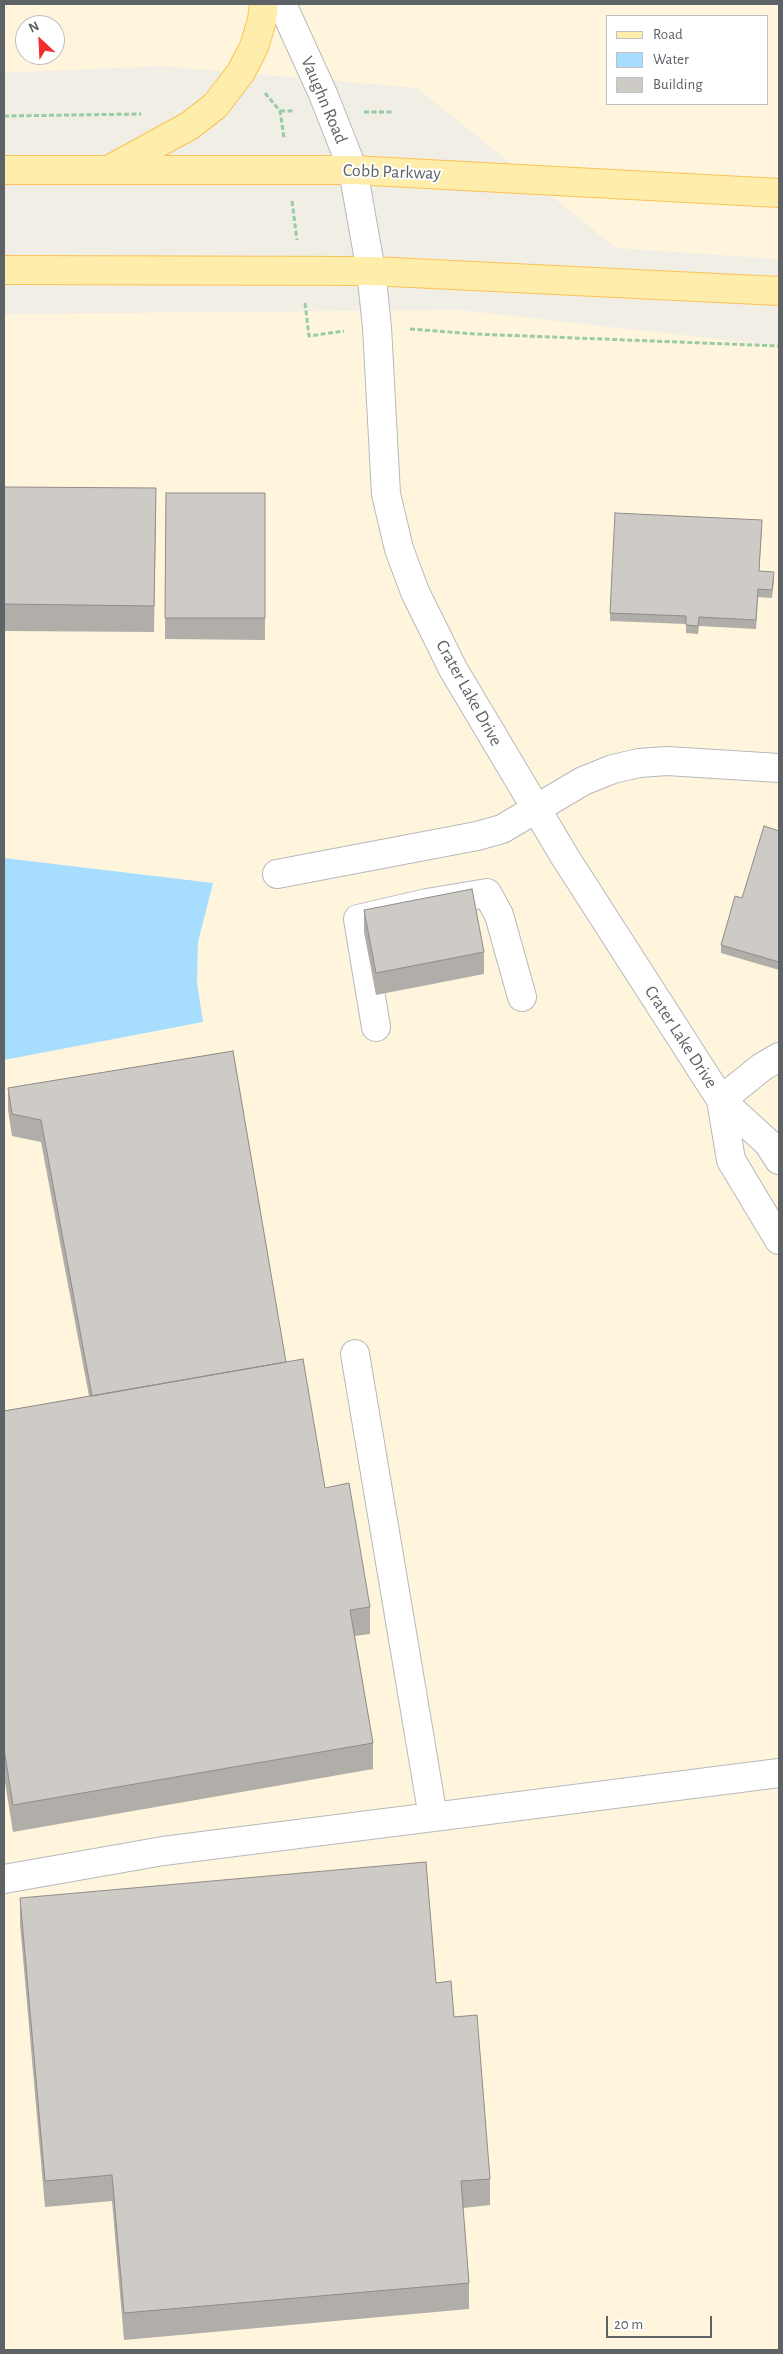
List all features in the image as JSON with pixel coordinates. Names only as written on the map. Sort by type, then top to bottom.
[{"type":"main road","points":[[110,170],[182,131],[215,106],[241,72],[254,47],[262,20],[264,4]]},
{"type":"main road","name":"Cobb Parkway","points":[[4,170],[353,170],[779,193]]},
{"type":"main road","points":[[4,270],[371,271],[779,291]]},
{"type":"street","name":"Vaughn Road","points":[[282,4],[323,94],[353,170],[364,230]]},
{"type":"street","name":"Crater Lake Drive","points":[[364,230],[371,271],[376,327],[386,494],[399,549],[416,592],[453,669],[565,856],[722,1100],[768,1143],[779,1160]]},
{"type":"street","points":[[276,874],[478,836],[502,829],[583,780],[613,769],[639,763],[667,761],[779,768]]},
{"type":"street","points":[[376,1028],[358,918],[427,903],[487,893],[499,914],[522,997]]},
{"type":"street","points":[[722,1100],[762,1067],[779,1057]]},
{"type":"street","name":"Crater Lake Drive","points":[[722,1100],[730,1160],[779,1240]]},
{"type":"street","points":[[355,1354],[433,1817]]},
{"type":"street","points":[[4,1879],[163,1851],[779,1773]]},
{"type":"shaded area","points":[[4,4],[779,4],[779,259],[616,248],[417,88],[161,66],[4,73]]},
{"type":"shaded area","points":[[459,310],[779,346],[779,2350],[5,2350],[4,314]]},
{"type":"water","points":[[4,858],[213,883],[198,942],[197,982],[203,1022],[4,1060]]},
{"type":"building","points":[[4,487],[156,488],[154,606],[4,604]]},
{"type":"building","points":[[166,493],[265,493],[265,618],[165,618]]},
{"type":"building","points":[[615,513],[762,520],[759,571],[774,572],[772,590],[758,589],[756,620],[699,617],[698,626],[686,625],[686,616],[610,613]]},
{"type":"building","points":[[764,826],[779,831],[779,962],[721,945],[735,896],[742,898]]},
{"type":"building","points":[[472,889],[484,952],[376,973],[364,910]]},
{"type":"building","points":[[233,1051],[286,1362],[92,1396],[41,1120],[12,1114],[8,1088]]},
{"type":"building","points":[[303,1359],[325,1488],[349,1483],[370,1607],[350,1610],[373,1743],[13,1805],[4,1749],[4,1411]]},
{"type":"building","points":[[426,1862],[436,1983],[451,1981],[454,2017],[477,2015],[490,2179],[461,2181],[469,2283],[124,2313],[112,2175],[45,2181],[20,1898]]}]
